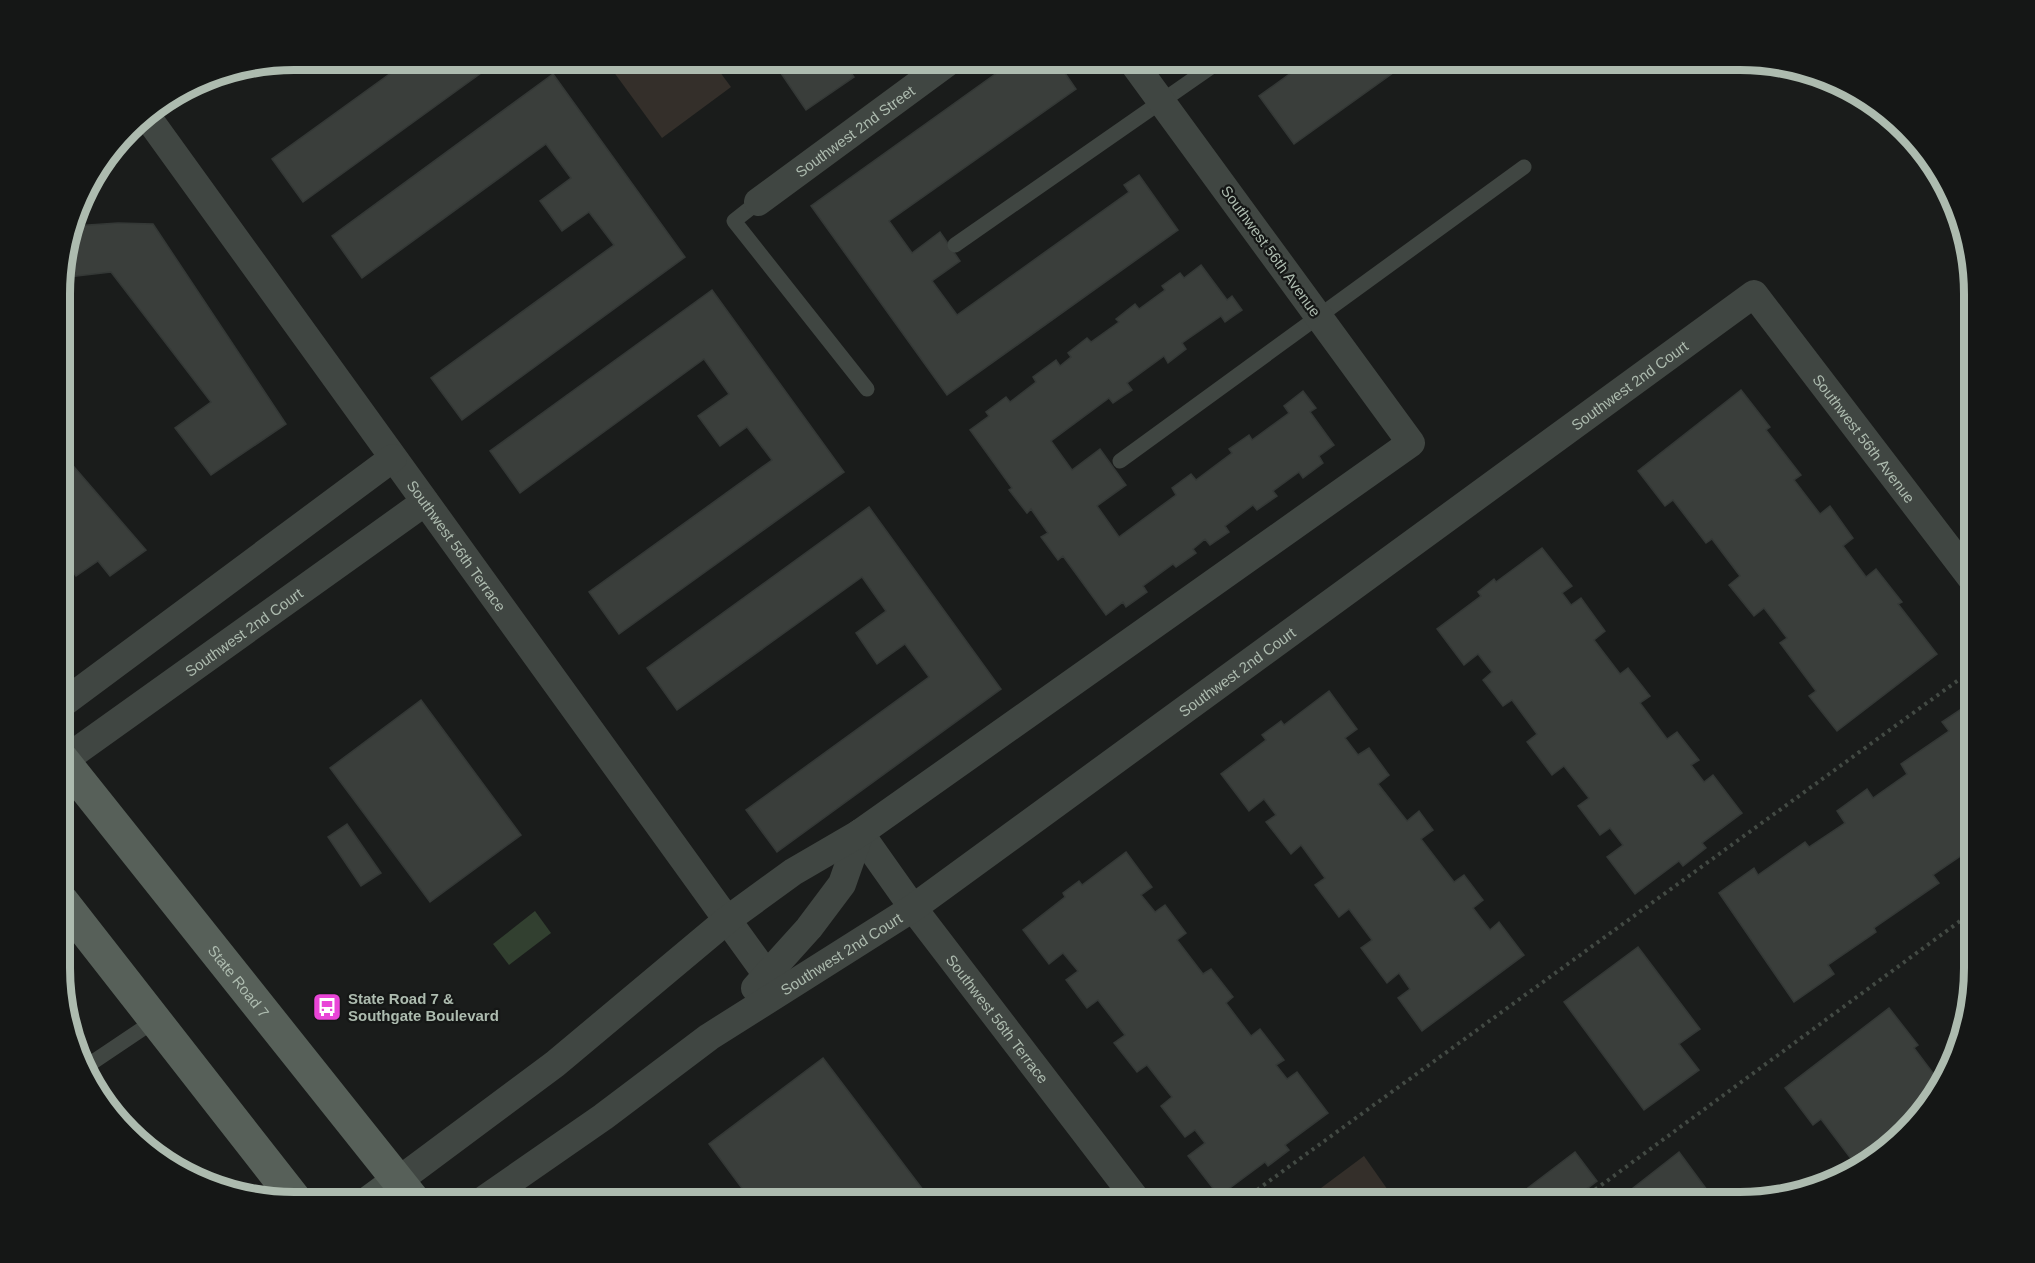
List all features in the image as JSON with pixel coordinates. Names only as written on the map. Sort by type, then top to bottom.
[{"type":"main road","name":"State Road 7","points":[[70,769],[407,1192]]},
{"type":"main road","points":[[70,911],[289,1192]]},
{"type":"street","name":"Southwest 2nd Street","points":[[758,202],[926,70]]},
{"type":"street","name":"Southwest 56th Avenue","points":[[860,833],[1411,443],[1138,70]]},
{"type":"street","name":"Southwest 56th Terrace","points":[[151,122],[767,975]]},
{"type":"street","name":"Southwest 56th Avenue","points":[[1754,294],[1964,570]]},
{"type":"street","name":"Southwest 2nd Court","points":[[495,1192],[603,1117],[709,1038],[913,908],[1754,294]]},
{"type":"street","points":[[70,698],[393,458]]},
{"type":"street","name":"Southwest 2nd Court","points":[[70,755],[424,502]]},
{"type":"street","name":"Southwest 56th Terrace","points":[[860,833],[913,908],[1130,1192]]},
{"type":"street","points":[[407,1192],[727,920],[793,872],[860,833]]},
{"type":"street","name":"Southwest 2nd Court","points":[[709,1038],[809,928],[842,884],[860,833]]},
{"type":"lane","points":[[956,245],[1207,70]]},
{"type":"lane","points":[[1120,461],[1524,167]]},
{"type":"lane","points":[[758,202],[734,221],[867,389]]},
{"type":"lane","points":[[92,1063],[154,1021]]},
{"type":"path","points":[[1254,1192],[1964,675]]},
{"type":"path","points":[[1592,1192],[1964,916]]},
{"type":"shaded area","points":[[612,70],[718,70],[731,87],[662,138]]},
{"type":"shaded area","points":[[535,911],[551,933],[509,965],[493,944]]},
{"type":"shaded area","points":[[1364,1156],[1389,1192],[1324,1192],[1321,1188]]},
{"type":"building","points":[[395,70],[485,70],[303,202],[272,159]]},
{"type":"building","points":[[779,70],[849,70],[854,77],[806,110]]},
{"type":"building","points":[[1001,70],[1063,70],[1076,89],[889,221],[912,253],[940,232],[960,261],[932,281],[957,315],[1129,192],[1124,185],[1139,175],[1178,230],[947,395],[811,206]]},
{"type":"building","points":[[1295,70],[1397,70],[1294,144],[1259,96]]},
{"type":"building","points":[[553,74],[685,257],[462,420],[431,378],[614,245],[589,212],[562,231],[540,201],[571,178],[546,144],[362,278],[332,236]]},
{"type":"building","points":[[153,224],[286,424],[211,475],[175,428],[211,402],[111,272],[71,277],[81,226]]},
{"type":"building","points":[[1201,265],[1227,300],[1232,296],[1242,310],[1225,322],[1221,316],[1182,343],[1186,349],[1168,363],[1164,356],[1127,383],[1132,390],[1113,403],[1109,398],[1051,441],[1072,470],[1100,449],[1126,485],[1097,506],[1119,537],[1176,495],[1172,488],[1191,474],[1196,480],[1232,453],[1229,449],[1249,435],[1252,440],[1289,413],[1284,406],[1303,391],[1316,408],[1310,412],[1334,445],[1319,456],[1323,463],[1303,478],[1299,472],[1273,491],[1277,496],[1257,510],[1253,505],[1225,526],[1229,532],[1210,545],[1205,539],[1193,549],[1196,553],[1176,567],[1173,564],[1143,586],[1147,592],[1126,607],[1123,602],[1106,615],[1063,556],[1058,560],[1041,537],[1048,533],[1031,509],[1027,513],[1009,490],[1012,488],[970,430],[989,416],[986,412],[1006,397],[1010,402],[1036,382],[1033,377],[1056,360],[1060,366],[1071,357],[1068,353],[1087,338],[1091,342],[1119,322],[1116,319],[1135,304],[1139,309],[1165,290],[1162,286],[1180,273],[1184,278]]},
{"type":"building","points":[[712,290],[844,472],[619,634],[589,592],[772,460],[747,427],[720,446],[698,416],[729,394],[704,359],[520,493],[490,451]]},
{"type":"building","points":[[1741,390],[1770,427],[1766,430],[1801,475],[1794,480],[1820,514],[1830,506],[1853,538],[1843,546],[1866,577],[1876,569],[1902,602],[1898,604],[1937,654],[1837,731],[1809,696],[1816,691],[1780,643],[1787,638],[1764,608],[1754,616],[1729,585],[1740,576],[1712,539],[1706,543],[1673,500],[1665,506],[1638,471]]},
{"type":"building","points":[[70,462],[146,550],[110,576],[98,561],[76,576],[70,568]]},
{"type":"building","points":[[869,507],[1001,689],[777,852],[746,810],[929,677],[905,644],[877,664],[856,633],[886,611],[862,577],[677,710],[647,668]]},
{"type":"building","points":[[1542,548],[1572,586],[1562,593],[1571,605],[1581,598],[1605,631],[1594,640],[1620,674],[1628,668],[1650,696],[1640,703],[1667,739],[1677,732],[1699,760],[1691,765],[1704,782],[1713,775],[1742,813],[1702,843],[1706,848],[1683,866],[1679,861],[1635,894],[1607,857],[1623,845],[1610,828],[1600,835],[1578,806],[1589,798],[1564,766],[1552,775],[1527,742],[1537,734],[1512,700],[1503,706],[1483,680],[1492,672],[1478,654],[1464,665],[1437,629],[1481,596],[1478,592],[1494,579],[1496,582]]},
{"type":"building","points":[[1329,691],[1357,729],[1345,738],[1358,755],[1369,748],[1389,775],[1378,784],[1407,821],[1419,811],[1433,830],[1421,839],[1454,882],[1464,875],[1483,900],[1473,908],[1490,930],[1499,922],[1524,955],[1422,1031],[1398,998],[1410,989],[1399,973],[1387,983],[1361,948],[1372,940],[1349,909],[1339,917],[1315,885],[1325,878],[1301,845],[1291,854],[1266,822],[1276,815],[1264,799],[1249,811],[1221,774],[1266,740],[1262,735],[1281,721],[1284,725]]},
{"type":"building","points":[[421,700],[521,835],[430,902],[330,768]]},
{"type":"building","points":[[1964,707],[1964,854],[1933,875],[1939,883],[1874,928],[1876,932],[1828,965],[1834,974],[1794,1002],[1719,893],[1754,868],[1758,875],[1805,842],[1809,847],[1845,823],[1837,811],[1867,789],[1873,798],[1907,774],[1901,764],[1949,731],[1942,722]]},
{"type":"building","points":[[347,824],[381,873],[361,886],[328,837]]},
{"type":"building","points":[[1126,852],[1152,887],[1141,895],[1155,912],[1165,905],[1186,933],[1177,940],[1203,974],[1211,969],[1233,997],[1226,1003],[1251,1036],[1260,1029],[1284,1060],[1276,1065],[1287,1079],[1297,1072],[1328,1113],[1285,1145],[1289,1150],[1268,1166],[1265,1162],[1224,1192],[1216,1192],[1188,1156],[1205,1143],[1195,1130],[1185,1137],[1161,1106],[1172,1097],[1147,1065],[1137,1072],[1114,1043],[1125,1035],[1098,1000],[1087,1008],[1066,980],[1078,971],[1063,953],[1049,964],[1023,930],[1065,897],[1063,893],[1079,881],[1082,885]]},
{"type":"building","points":[[1638,947],[1700,1029],[1679,1044],[1699,1070],[1644,1110],[1564,1002]]},
{"type":"building","points":[[1889,1008],[1918,1045],[1914,1048],[1936,1077],[1927,1093],[1899,1127],[1865,1155],[1853,1161],[1821,1119],[1813,1125],[1785,1088]]},
{"type":"building","points":[[823,1058],[925,1192],[745,1192],[709,1144]]},
{"type":"building","points":[[1575,1152],[1597,1181],[1582,1192],[1522,1192]]},
{"type":"building","points":[[1679,1152],[1707,1190],[1705,1192],[1628,1192]]},
{"type":"place","name":"State Road 7 & Southgate Boulevard","points":[[327,1007]]}]
